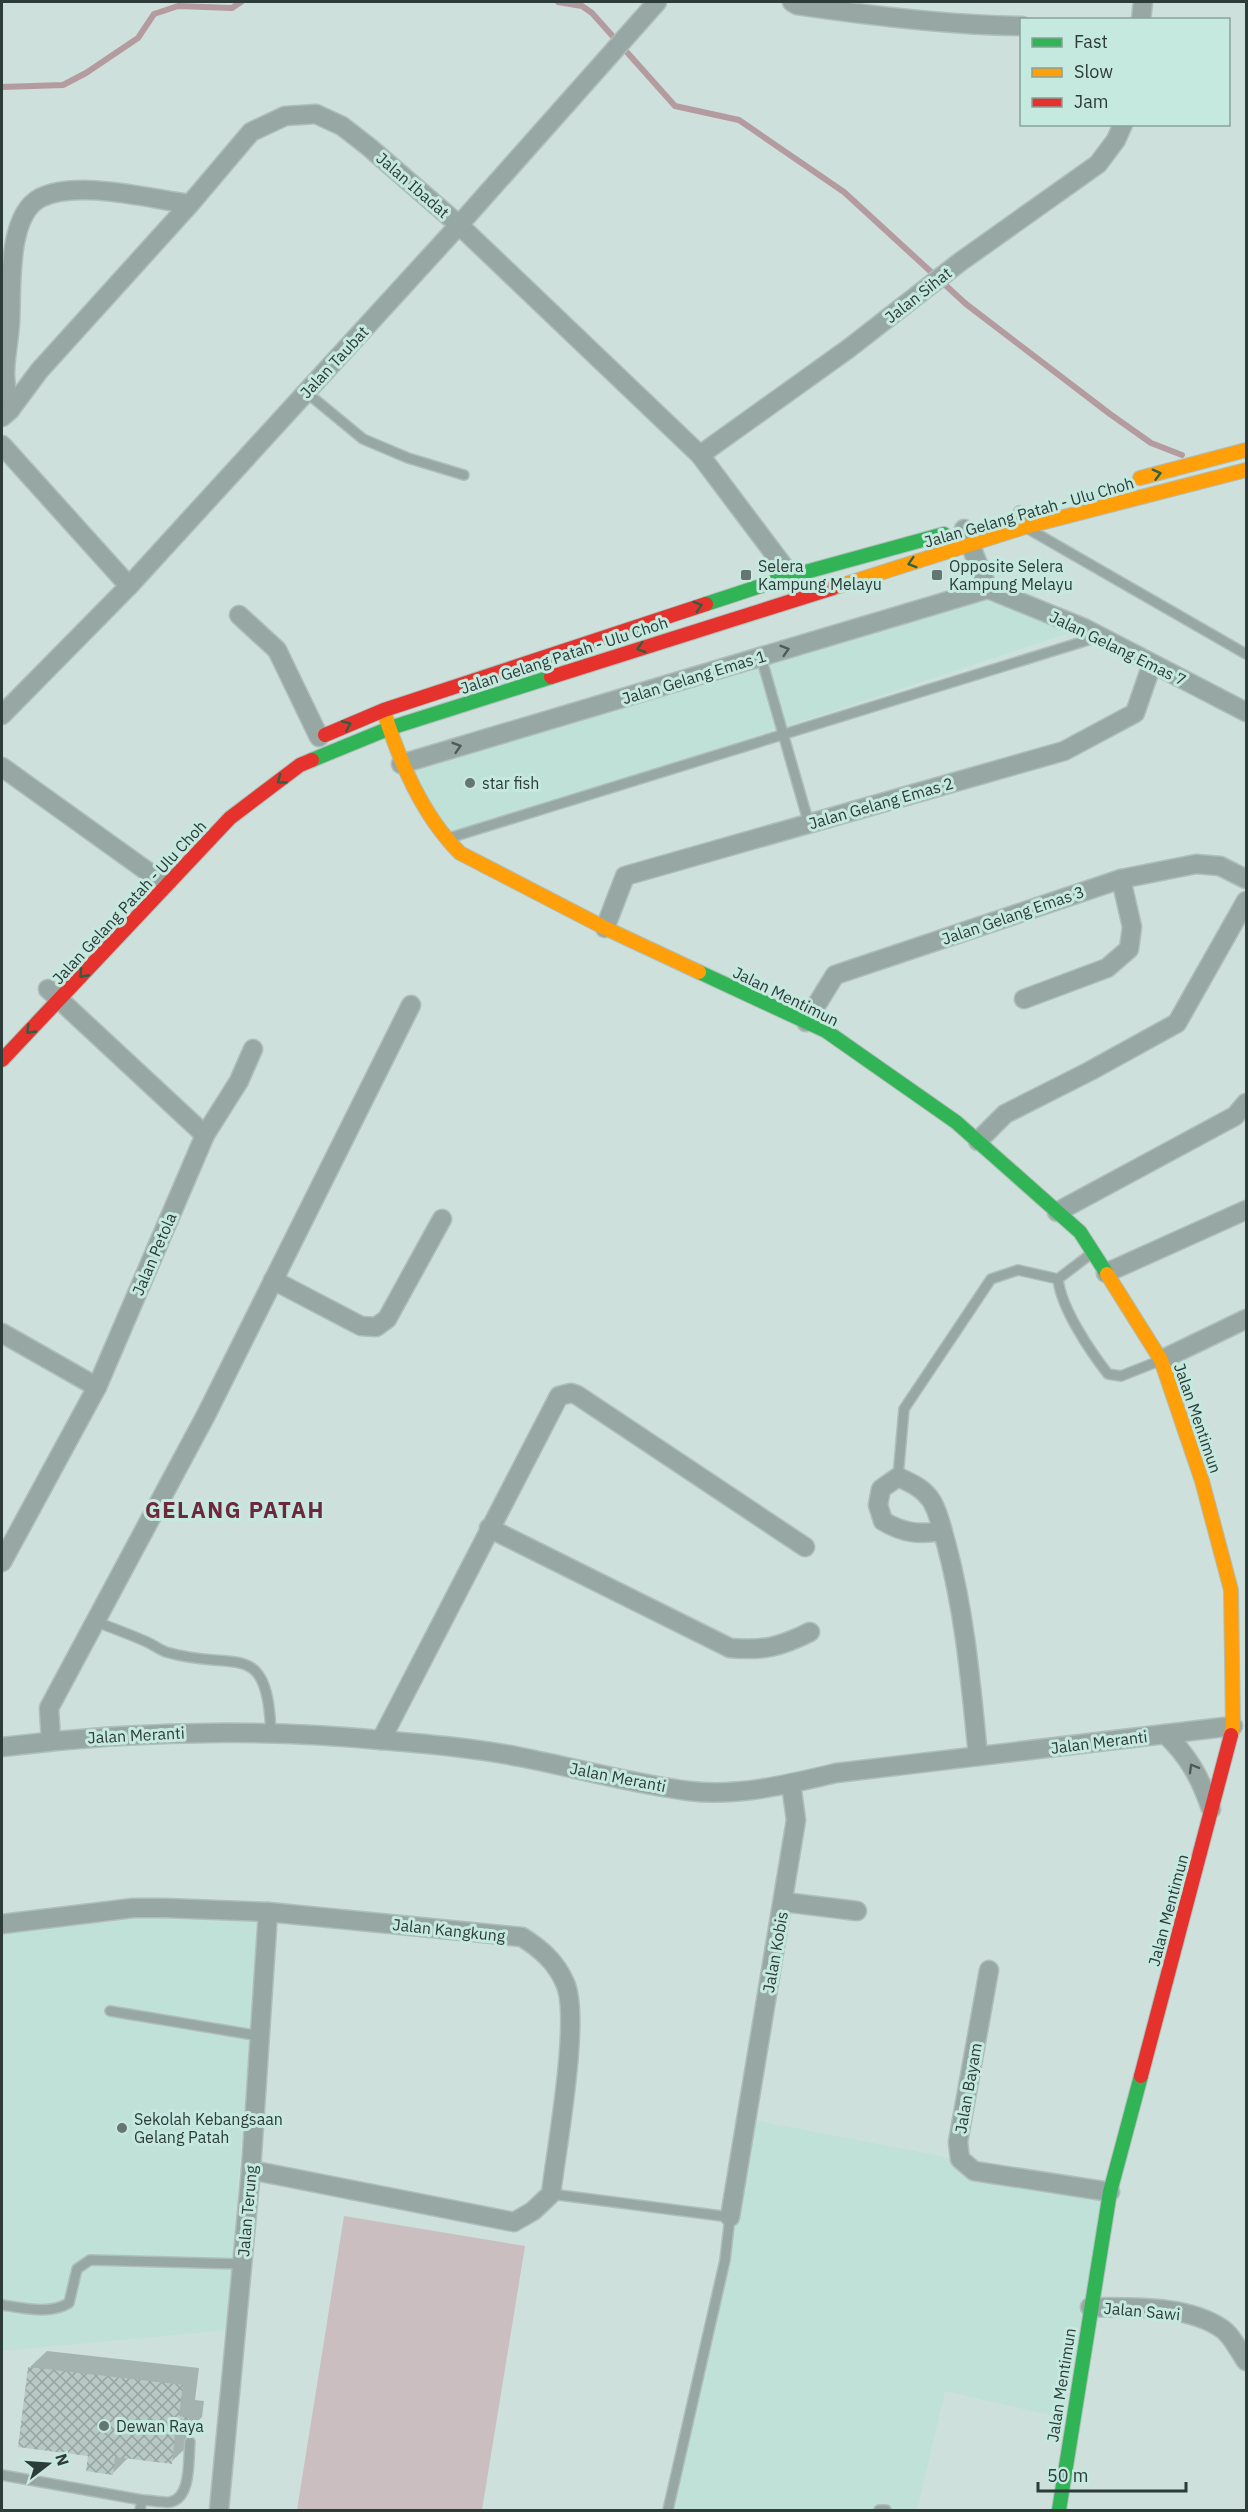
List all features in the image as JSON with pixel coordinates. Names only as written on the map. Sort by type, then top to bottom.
[{"type":"main road","name":"Jalan Gelang Patah - Ulu Choh","points":[[1130,481],[1246,450]]},
{"type":"main road","name":"Jalan Gelang Patah - Ulu Choh","points":[[315,739],[384,710],[791,576],[969,533],[1025,527],[1246,470]]},
{"type":"main road","name":"Jalan Gelang Patah - Ulu Choh","points":[[2,1060],[51,992],[157,877],[300,765],[390,728],[797,598],[969,533]]},
{"type":"main road","name":"Jalan Mentimun","points":[[384,710],[401,764],[447,839],[460,853],[605,928],[826,1031],[956,1122],[1080,1232],[1161,1360],[1202,1481],[1232,1590],[1233,1726],[1110,2192],[1059,2511]]},
{"type":"main road","name":"Jalan Gelang Patah - Ulu Choh","points":[[204,824],[230,800]]},
{"type":"street","name":"Jalan Taubat","points":[[2,715],[129,586],[459,225],[635,30],[657,2]]},
{"type":"street","points":[[792,2],[797,5],[833,11],[954,25],[1020,26]]},
{"type":"street","points":[[1141,18],[1143,2]]},
{"type":"street","name":"Jalan Ibadat","points":[[6,414],[39,371],[190,204],[251,132],[285,116],[316,114],[342,126],[459,225],[700,455],[791,576],[797,598]]},
{"type":"street","name":"Jalan Sihat","points":[[700,455],[848,350],[960,262],[1098,164],[1116,140],[1122,126]]},
{"type":"street","points":[[6,414],[5,375],[10,322],[12,258],[22,219],[38,199],[66,190],[111,193],[190,204]]},
{"type":"street","points":[[2,444],[129,586]]},
{"type":"street","points":[[969,533],[988,589]]},
{"type":"street","name":"Jalan Gelang Emas 7","points":[[988,589],[1100,636],[1246,712]]},
{"type":"street","name":"Jalan Gelang Emas 1","points":[[401,764],[988,589]]},
{"type":"street","points":[[239,615],[277,650],[315,739]]},
{"type":"street","name":"Jalan Gelang Emas 2","points":[[605,928],[626,876],[1064,751],[1135,713],[1152,664]]},
{"type":"street","points":[[2,767],[157,877]]},
{"type":"street","name":"Jalan Gelang Emas 3","points":[[806,1022],[835,975],[1121,879],[1196,864],[1220,866],[1246,879]]},
{"type":"street","points":[[1024,999],[1107,968],[1129,949],[1132,927],[1121,879]]},
{"type":"street","points":[[978,1141],[1005,1114],[1177,1023],[1246,901]]},
{"type":"street","points":[[51,992],[206,1136]]},
{"type":"street","points":[[51,1741],[49,1708],[206,1415],[411,1005]]},
{"type":"street","name":"Jalan Petola","points":[[2,1562],[97,1387],[206,1136],[238,1081],[253,1049]]},
{"type":"street","points":[[1057,1212],[1235,1116],[1246,1103]]},
{"type":"street","points":[[1106,1273],[1246,1210]]},
{"type":"street","points":[[273,1280],[361,1326],[376,1327],[387,1319],[442,1220]]},
{"type":"street","points":[[1161,1360],[1246,1319]]},
{"type":"street","points":[[2,1333],[97,1387]]},
{"type":"street","points":[[381,1740],[559,1396],[571,1393],[805,1547]]},
{"type":"street","points":[[942,1531],[922,1534],[899,1530],[883,1521],[878,1505],[881,1489],[898,1477],[918,1486],[932,1501],[942,1531],[954,1572],[966,1646],[978,1756]]},
{"type":"street","points":[[489,1528],[730,1648],[758,1650],[785,1645],[810,1632]]},
{"type":"street","name":"Jalan Meranti","points":[[2,1747],[143,1733],[222,1732],[381,1740],[517,1756],[690,1791],[729,1791],[791,1784],[837,1773],[1233,1726]]},
{"type":"street","points":[[1166,1734],[1183,1750],[1203,1784],[1211,1809]]},
{"type":"street","name":"Jalan Kobis","points":[[730,2217],[796,1820],[791,1784]]},
{"type":"street","points":[[783,1902],[857,1911]]},
{"type":"street","name":"Jalan Kangkung","points":[[2,1924],[133,1908],[268,1912],[522,1937],[545,1952],[566,1984],[572,2020],[551,2194]]},
{"type":"street","name":"Jalan Terung","points":[[219,2511],[251,2170],[268,1912]]},
{"type":"street","name":"Jalan Bayam","points":[[989,1970],[958,2142],[960,2159],[974,2171],[1110,2192]]},
{"type":"street","points":[[251,2170],[514,2222],[532,2211],[551,2194]]},
{"type":"street","name":"Jalan Sawi","points":[[1090,2307],[1148,2308],[1186,2314],[1222,2328],[1246,2361]]},
{"type":"lane","points":[[306,392],[363,439],[408,458],[464,475]]},
{"type":"lane","points":[[1019,511],[1025,527],[1246,654]]},
{"type":"lane","points":[[447,839],[1100,636]]},
{"type":"lane","points":[[761,657],[809,824]]},
{"type":"lane","points":[[1093,1252],[1065,1271],[1058,1279],[1060,1294],[1097,1360],[1108,1374],[1122,1376],[1161,1360]]},
{"type":"lane","points":[[898,1477],[904,1409],[991,1279],[1018,1270],[1058,1279]]},
{"type":"lane","points":[[94,1621],[165,1652],[242,1664],[256,1670],[264,1681],[270,1704],[271,1735]]},
{"type":"lane","points":[[110,2012],[260,2036]]},
{"type":"lane","points":[[551,2194],[730,2217],[725,2260],[668,2511]]},
{"type":"lane","points":[[2,2305],[46,2310],[60,2309],[69,2303],[78,2269],[90,2260],[242,2264]]},
{"type":"lane","points":[[2,2475],[142,2500],[171,2502],[181,2496],[186,2486],[189,2442]]},
{"type":"lane","points":[[140,2511],[142,2500]]},
{"type":"lane","points":[[879,2511],[886,2511]]},
{"type":"shaded area","points":[[988,589],[1084,628],[446,839],[401,764]]},
{"type":"shaded area","name":"Sekolah Kebangsaan Gelang Patah","points":[[85,1916],[259,1917],[227,2330],[2,2351],[2,1926]]},
{"type":"shaded area","points":[[748,2119],[1107,2188],[1063,2418],[945,2391],[917,2510],[675,2510]]},
{"type":"shaded area","points":[[344,2216],[525,2246],[482,2510],[297,2510]]},
{"type":"building","name":"Dewan Raya","points":[[28,2367],[183,2385],[179,2416],[189,2418],[186,2435],[175,2434],[172,2464],[115,2457],[113,2475],[86,2471],[88,2456],[18,2447]]},
{"type":"waterway","points":[[2,87],[63,85],[86,73],[138,38],[154,14],[178,6],[232,8],[241,2]]},
{"type":"waterway","points":[[558,2],[582,6],[592,13],[675,106],[739,120],[844,192],[966,304],[1151,443],[1182,455]]},
{"type":"traffic: fast","points":[[706,604],[791,576],[944,534]]},
{"type":"traffic: fast","points":[[312,760],[390,728],[551,677]]},
{"type":"traffic: fast","points":[[699,972],[826,1031],[956,1122],[1080,1232],[1107,1274]]},
{"type":"traffic: fast","points":[[1059,2510],[1110,2192],[1141,2076]]},
{"type":"traffic: slow","points":[[1140,478],[1246,450]]},
{"type":"traffic: slow","points":[[833,588],[1025,527],[1246,470]]},
{"type":"traffic: slow","points":[[384,712],[397,750],[423,805],[446,838],[460,853],[605,928],[699,972]]},
{"type":"traffic: slow","points":[[1107,1274],[1161,1360],[1202,1481],[1231,1590],[1233,1726],[1231,1735]]},
{"type":"traffic: jam","points":[[551,677],[833,588]]},
{"type":"traffic: jam","points":[[325,735],[384,710],[706,604]]},
{"type":"traffic: jam","points":[[2,1060],[230,818],[300,765],[312,760]]},
{"type":"traffic: jam","points":[[1141,2076],[1231,1735]]},
{"type":"place","name":"Selera Kampung Melayu","points":[[746,575]]},
{"type":"place","name":"Opposite Selera Kampung Melayu","points":[[937,575]]},
{"type":"place","name":"star fish","points":[[470,783]]},
{"type":"place","name":"Sekolah Kebangsaan Gelang Patah","points":[[122,2128]]},
{"type":"place","name":"Dewan Raya","points":[[104,2426]]},
{"type":"district","name":"GELANG PATAH","points":[[235,1510]]}]
